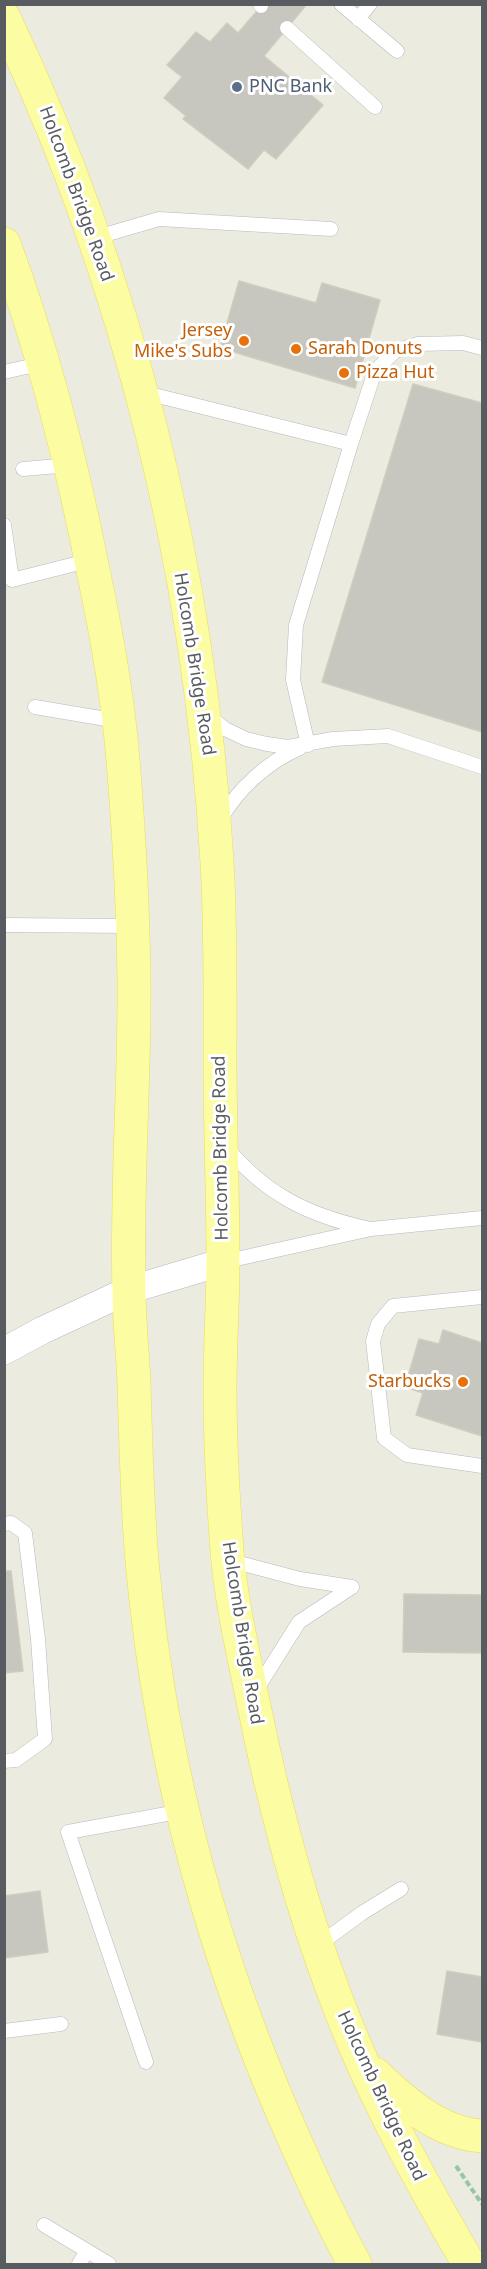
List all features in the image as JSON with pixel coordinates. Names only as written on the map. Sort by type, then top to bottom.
[{"type":"main road","name":"Holcomb Bridge Road","points":[[4,18],[63,151],[94,238],[141,392],[169,512],[202,707],[215,834],[220,978],[223,1262],[220,1386],[222,1474],[228,1560],[252,1696],[284,1838],[335,1996],[398,2138],[469,2265]]},
{"type":"main road","points":[[4,244],[44,363],[70,465],[107,637],[118,721],[131,871],[134,980],[129,1290],[143,1572],[155,1666],[192,1853],[216,1937],[245,2023],[276,2099],[352,2261]]},
{"type":"main road","points":[[364,2063],[404,2102],[424,2116],[448,2127],[483,2136]]},
{"type":"street","points":[[4,1351],[129,1290],[223,1262]]},
{"type":"lane","points":[[341,4],[397,51]]},
{"type":"lane","points":[[358,19],[370,4]]},
{"type":"lane","points":[[287,28],[375,107]]},
{"type":"lane","points":[[94,238],[159,219],[332,229]]},
{"type":"lane","points":[[308,745],[293,680],[296,625],[375,371],[395,351],[418,344],[463,343],[483,348]]},
{"type":"lane","points":[[4,372],[44,363]]},
{"type":"lane","points":[[141,392],[351,444]]},
{"type":"lane","points":[[23,469],[70,465]]},
{"type":"lane","points":[[4,525],[12,580],[92,560]]},
{"type":"lane","points":[[35,707],[118,721]]},
{"type":"lane","points":[[202,707],[225,729],[246,739],[288,747],[333,739],[388,736],[483,767]]},
{"type":"lane","points":[[215,834],[224,812],[255,777],[288,753],[308,745]]},
{"type":"lane","points":[[4,925],[132,926]]},
{"type":"lane","points":[[220,1140],[262,1185],[286,1200],[344,1223],[371,1229]]},
{"type":"lane","points":[[223,1262],[371,1229],[483,1218]]},
{"type":"lane","points":[[480,1463],[407,1455],[384,1438],[374,1341],[378,1324],[393,1306],[483,1297]]},
{"type":"lane","points":[[4,1524],[11,1523],[26,1533],[38,1638],[45,1739],[16,1760],[4,1761]]},
{"type":"lane","points":[[228,1560],[300,1579],[352,1587],[299,1622],[252,1696]]},
{"type":"lane","points":[[146,2062],[68,1832],[183,1811]]},
{"type":"lane","points":[[317,1946],[362,1913],[401,1889]]},
{"type":"lane","points":[[4,2031],[61,2024]]},
{"type":"lane","points":[[44,2225],[109,2265]]},
{"type":"lane","points":[[79,2265],[87,2251]]},
{"type":"path","points":[[456,2159],[455,2164],[460,2175],[483,2204]]},
{"type":"building","name":"PNC Bank","points":[[263,4],[307,4],[264,56],[323,105],[276,159],[264,150],[248,169],[183,119],[186,116],[164,98],[182,77],[167,65],[196,32],[210,42],[227,23],[238,33]]},
{"type":"building","points":[[239,281],[316,303],[322,283],[380,300],[355,388],[220,348]]},
{"type":"building","points":[[413,384],[482,403],[482,732],[322,682]]},
{"type":"building","points":[[443,1330],[482,1343],[482,1436],[416,1415],[423,1393],[405,1387],[419,1339],[439,1344]]},
{"type":"building","points":[[4,1571],[11,1571],[23,1671],[4,1673]]},
{"type":"building","points":[[404,1594],[482,1595],[482,1653],[403,1652]]},
{"type":"building","points":[[40,1891],[48,1952],[4,1958],[4,1896]]},
{"type":"building","points":[[447,1971],[482,1977],[482,2042],[437,2034]]},
{"type":"place","name":"PNC Bank","points":[[237,87]]},
{"type":"place","name":"Jersey Mike's Subs","points":[[244,341]]},
{"type":"place","name":"Sarah Donuts","points":[[296,349]]},
{"type":"place","name":"Pizza Hut","points":[[344,373]]},
{"type":"place","name":"Starbucks","points":[[463,1382]]}]
